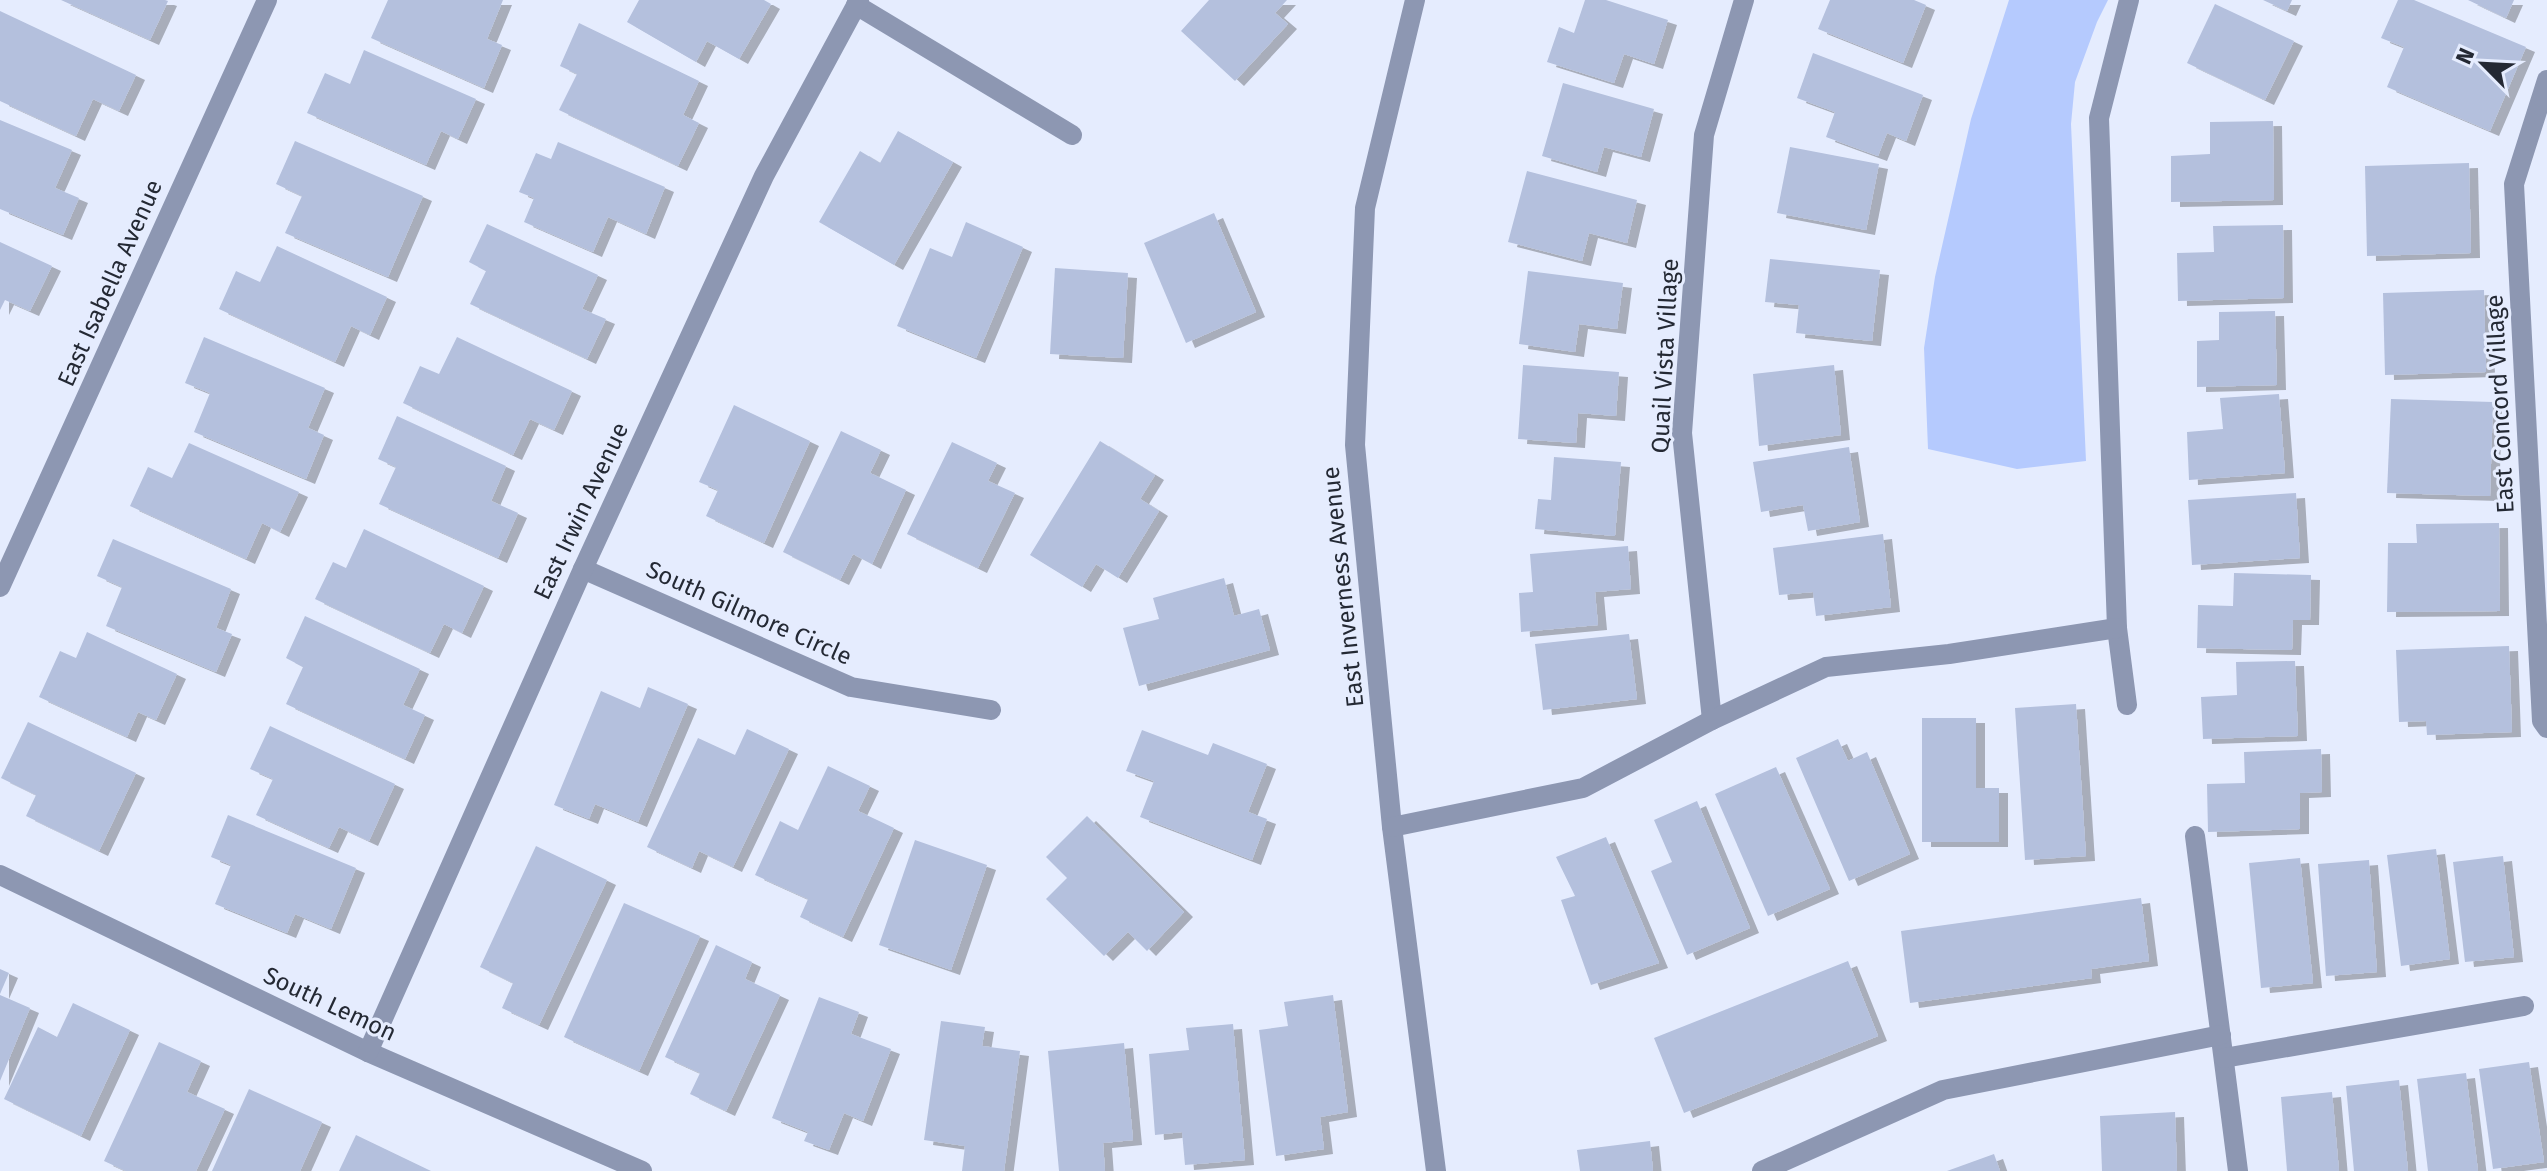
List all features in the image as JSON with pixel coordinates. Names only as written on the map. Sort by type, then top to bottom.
[{"type":"street","name":"East Isabella Avenue","points":[[0,587],[267,0]]},
{"type":"street","name":"East Inverness Avenue","points":[[1415,0],[1365,208],[1355,445],[1392,827],[1436,1171]]},
{"type":"street","name":"Quail Vista Village","points":[[1712,720],[1682,433],[1704,135],[1744,0]]},
{"type":"street","points":[[2127,705],[2117,628],[2099,118],[2129,0]]},
{"type":"street","points":[[858,2],[1072,135]]},
{"type":"street","name":"East Irwin Avenue","points":[[368,1052],[583,569],[764,176],[858,2]]},
{"type":"street","name":"East Concord Village","points":[[2547,80],[2514,184],[2542,721],[2547,728]]},
{"type":"street","name":"South Gilmore Circle","points":[[583,569],[851,687],[991,710]]},
{"type":"street","points":[[1392,827],[1583,788],[1712,720],[1826,667],[1949,654],[2117,628]]},
{"type":"street","points":[[2195,836],[2238,1171]]},
{"type":"street","name":"South Lemon","points":[[0,875],[368,1052],[642,1171]]},
{"type":"street","points":[[2224,1058],[2524,1006]]},
{"type":"street","points":[[1762,1171],[1943,1090],[2221,1035]]},
{"type":"shaded area","points":[[2009,0],[2108,0],[2075,82],[2071,124],[2086,461],[2017,469],[1928,449],[1924,348],[1935,277],[1971,119]]},
{"type":"building","points":[[61,0],[165,0],[168,1],[150,40]]},
{"type":"building","points":[[388,0],[503,0],[487,39],[502,45],[484,88],[371,38]]},
{"type":"building","points":[[639,0],[764,0],[771,4],[739,59],[707,41],[696,62],[627,22]]},
{"type":"building","points":[[1209,0],[1287,0],[1275,13],[1288,24],[1235,81],[1181,31]]},
{"type":"building","points":[[1585,0],[1606,0],[1668,20],[1654,64],[1624,54],[1614,83],[1547,62],[1559,27],[1574,33]]},
{"type":"building","points":[[1830,0],[1914,0],[1926,5],[1903,63],[1818,29]]},
{"type":"building","points":[[2263,0],[2292,0],[2287,11]]},
{"type":"building","points":[[2398,0],[2414,0],[2526,47],[2490,131],[2387,87],[2404,47],[2381,38]]},
{"type":"building","points":[[2468,0],[2514,0],[2506,18]]},
{"type":"building","points":[[2215,4],[2294,41],[2265,100],[2187,63]]},
{"type":"building","points":[[0,11],[136,75],[119,111],[93,99],[76,136],[0,101]]},
{"type":"building","points":[[579,23],[699,81],[683,115],[699,123],[678,166],[559,110],[577,74],[560,66]]},
{"type":"building","points":[[364,50],[476,99],[458,139],[441,131],[426,165],[307,113],[325,73],[350,84]]},
{"type":"building","points":[[1813,53],[1923,95],[1906,141],[1887,133],[1878,156],[1826,137],[1835,112],[1797,98]]},
{"type":"building","points":[[1563,83],[1654,109],[1641,157],[1604,147],[1597,172],[1542,156]]},
{"type":"building","points":[[0,120],[72,150],[55,188],[79,198],[63,235],[0,209]]},
{"type":"building","points":[[2273,121],[2274,200],[2171,202],[2171,156],[2210,154],[2210,122]]},
{"type":"building","points":[[898,131],[953,162],[894,265],[819,222],[860,151],[880,163]]},
{"type":"building","points":[[295,141],[423,196],[388,277],[285,233],[302,196],[276,184]]},
{"type":"building","points":[[558,142],[665,187],[646,234],[608,217],[593,252],[524,222],[534,198],[519,192],[536,153],[551,159]]},
{"type":"building","points":[[1790,147],[1879,164],[1866,230],[1777,213]]},
{"type":"building","points":[[2469,163],[2471,253],[2367,256],[2365,166]]},
{"type":"building","points":[[1527,171],[1637,200],[1627,243],[1589,233],[1582,261],[1508,242]]},
{"type":"building","points":[[1214,213],[1256,312],[1186,343],[1144,243]]},
{"type":"building","points":[[966,222],[1023,247],[976,358],[897,326],[930,248],[952,257]]},
{"type":"building","points":[[487,224],[598,275],[582,309],[606,319],[587,359],[470,304],[486,271],[469,262]]},
{"type":"building","points":[[2283,225],[2284,298],[2178,301],[2177,253],[2214,252],[2213,226]]},
{"type":"building","points":[[0,242],[52,266],[30,311],[5,300],[0,310]]},
{"type":"building","points":[[277,246],[387,297],[370,335],[351,326],[335,362],[219,309],[236,271],[260,282]]},
{"type":"building","points":[[1770,259],[1880,270],[1872,341],[1796,333],[1799,305],[1765,302]]},
{"type":"building","points":[[1055,268],[1128,273],[1123,358],[1050,354]]},
{"type":"building","points":[[1528,271],[1623,283],[1617,329],[1579,324],[1575,352],[1519,344]]},
{"type":"building","points":[[2484,290],[2486,372],[2385,375],[2383,293]]},
{"type":"building","points":[[2275,311],[2277,385],[2197,387],[2197,341],[2219,340],[2219,312]]},
{"type":"building","points":[[204,337],[325,388],[308,428],[324,435],[306,479],[194,432],[210,393],[185,383]]},
{"type":"building","points":[[457,337],[572,391],[554,430],[530,419],[513,455],[403,403],[420,366],[439,374]]},
{"type":"building","points":[[1523,365],[1619,372],[1616,416],[1578,413],[1576,443],[1518,439]]},
{"type":"building","points":[[1834,365],[1841,435],[1759,446],[1753,374]]},
{"type":"building","points":[[2279,394],[2285,473],[2189,480],[2187,432],[2223,429],[2220,398]]},
{"type":"building","points":[[2391,399],[2493,402],[2490,496],[2387,493]]},
{"type":"building","points":[[734,405],[810,441],[764,543],[706,516],[718,490],[699,482]]},
{"type":"building","points":[[397,416],[506,466],[491,501],[518,513],[498,558],[379,504],[396,467],[378,459]]},
{"type":"building","points":[[841,431],[881,450],[870,473],[906,490],[872,564],[853,554],[840,580],[783,552]]},
{"type":"building","points":[[1100,441],[1155,475],[1140,499],[1159,511],[1118,578],[1096,564],[1082,587],[1030,555]]},
{"type":"building","points":[[952,442],[997,463],[988,481],[1015,493],[978,568],[907,534]]},
{"type":"building","points":[[189,443],[299,492],[280,532],[262,523],[246,559],[130,506],[148,467],[172,478]]},
{"type":"building","points":[[1849,447],[1860,522],[1808,531],[1803,505],[1761,512],[1753,462]]},
{"type":"building","points":[[1554,457],[1621,462],[1615,536],[1535,529],[1538,499],[1551,500]]},
{"type":"building","points":[[2296,493],[2300,558],[2192,565],[2188,500]]},
{"type":"building","points":[[2499,523],[2500,611],[2387,612],[2388,543],[2417,543],[2416,524]]},
{"type":"building","points":[[364,529],[484,586],[462,633],[444,624],[430,653],[315,599],[333,562],[346,568]]},
{"type":"building","points":[[1883,534],[1891,607],[1816,616],[1813,592],[1779,595],[1773,548]]},
{"type":"building","points":[[113,539],[231,589],[216,628],[232,634],[216,672],[106,626],[122,587],[97,576]]},
{"type":"building","points":[[1628,546],[1631,589],[1595,592],[1598,625],[1521,632],[1519,593],[1533,592],[1530,554]]},
{"type":"building","points":[[2234,573],[2311,575],[2310,620],[2293,620],[2292,650],[2197,648],[2198,605],[2233,606]]},
{"type":"building","points":[[1224,578],[1234,616],[1259,609],[1270,650],[1139,686],[1123,628],[1159,619],[1153,598]]},
{"type":"building","points":[[305,616],[420,669],[403,705],[425,715],[405,759],[286,704],[303,667],[286,658]]},
{"type":"building","points":[[87,632],[177,674],[156,720],[138,712],[127,737],[39,697],[60,651],[76,658]]},
{"type":"building","points":[[1629,634],[1637,699],[1543,710],[1535,644]]},
{"type":"building","points":[[2509,646],[2512,732],[2427,735],[2426,721],[2399,722],[2396,650]]},
{"type":"building","points":[[2295,661],[2298,736],[2203,739],[2201,697],[2237,695],[2236,662]]},
{"type":"building","points":[[648,687],[688,704],[638,822],[595,804],[589,819],[554,805],[601,691],[640,708]]},
{"type":"building","points":[[2076,704],[2086,856],[2025,860],[2015,708]]},
{"type":"building","points":[[1922,718],[1976,718],[1976,788],[1999,788],[1999,842],[1922,842]]},
{"type":"building","points":[[28,722],[136,773],[99,851],[26,816],[36,795],[1,778]]},
{"type":"building","points":[[270,726],[395,784],[369,841],[339,827],[329,848],[256,815],[273,779],[250,769]]},
{"type":"building","points":[[747,729],[789,749],[733,867],[699,851],[692,868],[647,847],[698,738],[735,755]]},
{"type":"building","points":[[1142,730],[1208,755],[1213,743],[1267,764],[1248,812],[1267,819],[1252,860],[1140,817],[1154,781],[1126,771]]},
{"type":"building","points":[[1838,739],[1848,761],[1867,752],[1910,854],[1849,881],[1796,758]]},
{"type":"building","points":[[2321,749],[2322,792],[2300,793],[2300,829],[2208,832],[2207,784],[2245,783],[2244,752]]},
{"type":"building","points":[[828,766],[870,786],[858,811],[894,828],[843,937],[800,917],[808,899],[755,875],[780,821],[798,830]]},
{"type":"building","points":[[1776,767],[1830,889],[1768,916],[1715,794]]},
{"type":"building","points":[[1697,801],[1750,928],[1687,955],[1651,871],[1672,862],[1654,820]]},
{"type":"building","points":[[228,815],[356,868],[331,929],[295,914],[287,933],[215,904],[231,865],[211,857]]},
{"type":"building","points":[[1087,816],[1184,912],[1147,951],[1128,932],[1104,956],[1046,899],[1067,878],[1046,857]]},
{"type":"building","points":[[1606,837],[1659,963],[1591,985],[1561,900],[1575,896],[1556,857]]},
{"type":"building","points":[[915,840],[987,865],[951,970],[879,945]]},
{"type":"building","points":[[536,846],[607,880],[539,1025],[502,1008],[513,983],[480,967]]},
{"type":"building","points":[[2436,849],[2450,959],[2401,966],[2387,855]]},
{"type":"building","points":[[2503,856],[2514,957],[2465,962],[2453,862]]},
{"type":"building","points":[[2300,858],[2313,983],[2261,988],[2249,863]]},
{"type":"building","points":[[2369,860],[2377,972],[2326,976],[2318,864]]},
{"type":"building","points":[[2141,898],[2149,961],[2091,969],[2092,978],[1910,1003],[1901,931]]},
{"type":"building","points":[[624,903],[700,936],[639,1071],[564,1037]]},
{"type":"building","points":[[716,945],[752,962],[745,979],[780,995],[726,1111],[690,1094],[700,1073],[665,1057]]},
{"type":"building","points":[[1848,961],[1878,1036],[1684,1113],[1654,1038]]},
{"type":"building","points":[[0,969],[9,973],[0,994]]},
{"type":"building","points":[[0,995],[30,1008],[0,1081]]},
{"type":"building","points":[[1333,995],[1348,1112],[1320,1117],[1324,1149],[1276,1156],[1259,1030],[1288,1026],[1284,1002]]},
{"type":"building","points":[[819,997],[859,1012],[851,1034],[891,1049],[863,1121],[844,1113],[829,1150],[804,1141],[808,1132],[772,1118]]},
{"type":"building","points":[[73,1003],[130,1030],[81,1136],[4,1099],[38,1027],[57,1037]]},
{"type":"building","points":[[941,1021],[985,1027],[982,1046],[1020,1051],[1004,1171],[962,1171],[965,1146],[924,1140]]},
{"type":"building","points":[[1233,1024],[1245,1160],[1185,1165],[1182,1132],[1155,1135],[1149,1054],[1189,1050],[1186,1028]]},
{"type":"building","points":[[159,1042],[201,1061],[187,1092],[225,1109],[196,1171],[126,1171],[104,1161]]},
{"type":"building","points":[[1124,1043],[1133,1140],[1103,1143],[1105,1171],[1059,1171],[1048,1051]]},
{"type":"building","points":[[2529,1062],[2544,1162],[2493,1169],[2479,1069]]},
{"type":"building","points":[[2466,1073],[2478,1171],[2428,1171],[2417,1079]]},
{"type":"building","points":[[2399,1080],[2408,1171],[2354,1171],[2346,1086]]},
{"type":"building","points":[[249,1089],[322,1122],[300,1171],[212,1171]]},
{"type":"building","points":[[2332,1092],[2339,1171],[2287,1171],[2281,1097]]},
{"type":"building","points":[[2175,1112],[2177,1171],[2102,1171],[2100,1116]]},
{"type":"building","points":[[356,1135],[431,1171],[339,1171]]},
{"type":"building","points":[[1650,1141],[1653,1171],[1580,1171],[1577,1150]]},
{"type":"building","points":[[1994,1154],[2000,1171],[1947,1171]]}]
